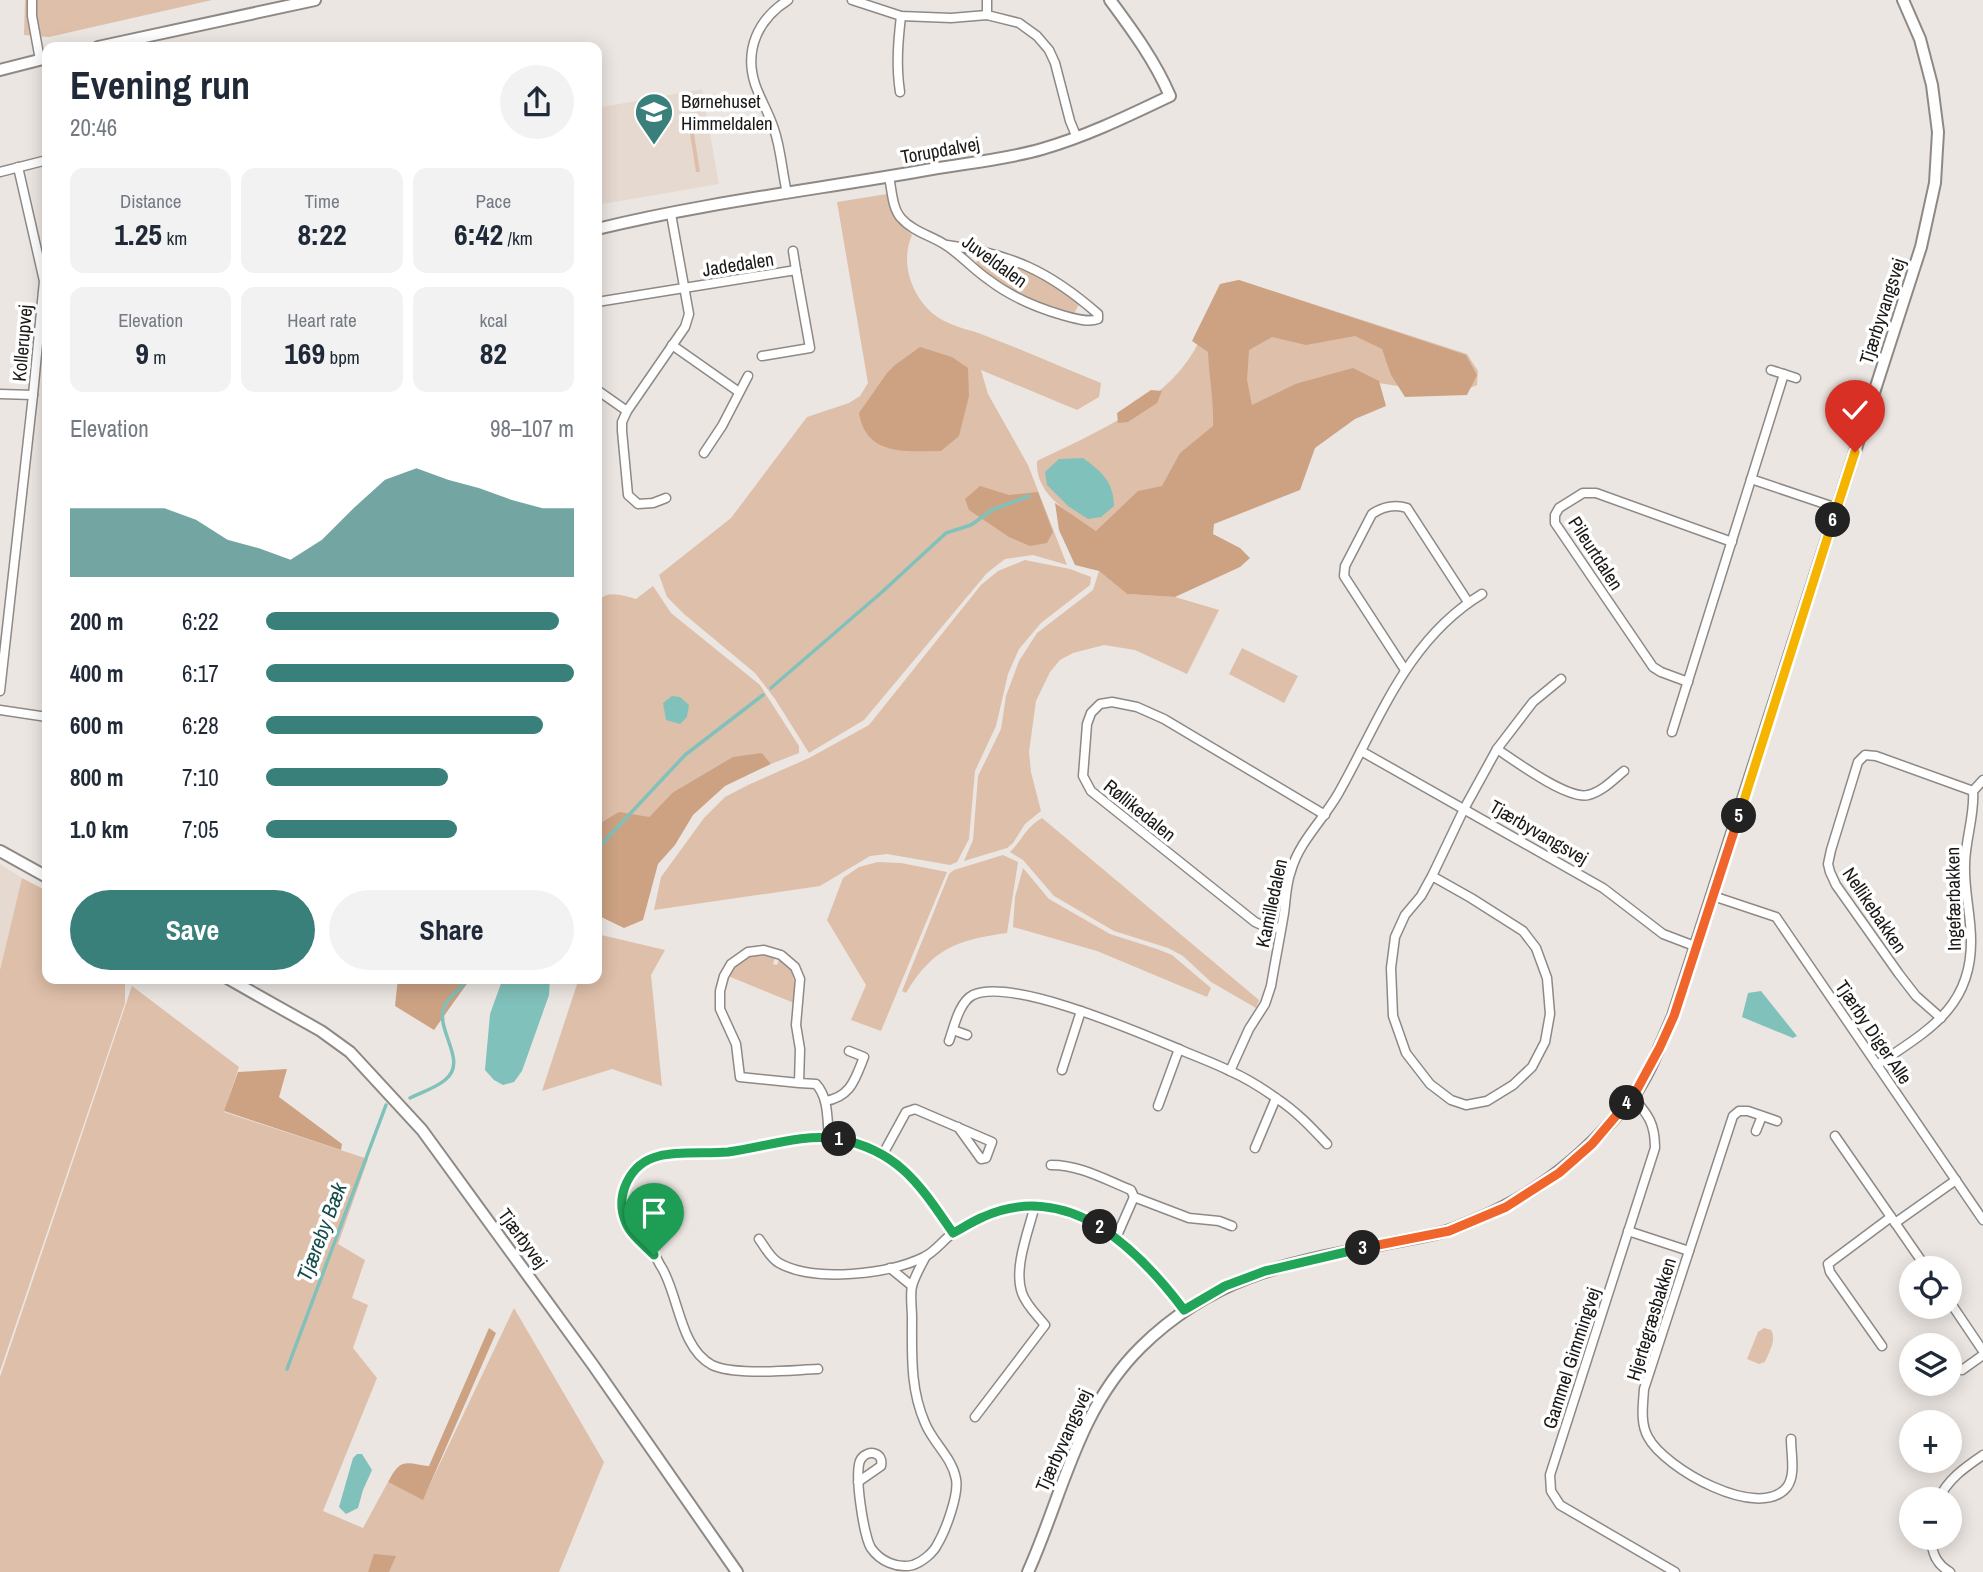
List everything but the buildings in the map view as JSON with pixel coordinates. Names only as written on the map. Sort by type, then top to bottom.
[{"type":"street","points":[[33,0],[33,16],[42,55]]},
{"type":"street","points":[[121,42],[316,0]]},
{"type":"street","points":[[787,193],[774,130],[751,69],[754,39],[761,24],[788,0]]},
{"type":"street","points":[[852,0],[901,16],[951,18],[987,15],[1019,23],[1037,36],[1049,50],[1077,138]]},
{"type":"street","points":[[987,0],[987,15]]},
{"type":"street","name":"Torupdalvej","points":[[602,228],[1039,150],[1077,138],[1170,96],[1161,75],[1110,0]]},
{"type":"street","name":"Tjærbyvangsvej","points":[[1028,1572],[1077,1443],[1105,1390],[1141,1347],[1184,1310],[1225,1286],[1265,1271],[1449,1231],[1506,1207],[1559,1173],[1592,1144],[1633,1097],[1674,1016],[1921,247],[1936,183],[1938,132],[1932,85],[1920,39],[1903,0]]},
{"type":"street","points":[[900,92],[897,54],[901,16]]},
{"type":"street","points":[[0,70],[42,59]]},
{"type":"street","points":[[0,172],[42,161]]},
{"type":"street","name":"Kollerupvej","points":[[18,167],[42,272]]},
{"type":"street","name":"Juveldalen","points":[[889,177],[897,213],[902,220],[947,245],[988,280],[1022,300],[1067,316],[1094,321],[1098,319],[1098,314],[1076,295],[1029,266],[995,254],[947,245]]},
{"type":"street","name":"Jadedalen","points":[[666,498],[653,503],[638,504],[628,495],[622,422],[685,327],[689,314],[671,214]]},
{"type":"street","name":"Jadedalen","points":[[762,356],[810,348],[793,251]]},
{"type":"street","name":"Jadedalen","points":[[602,301],[796,270]]},
{"type":"street","name":"Kollerupvej","points":[[0,691],[4,626],[42,302]]},
{"type":"street","points":[[672,345],[739,392]]},
{"type":"street","points":[[1771,370],[1796,378]]},
{"type":"street","points":[[1672,732],[1784,374]]},
{"type":"street","points":[[704,453],[722,426],[748,376]]},
{"type":"street","points":[[0,394],[33,395]]},
{"type":"street","points":[[602,394],[627,411]]},
{"type":"street","points":[[1751,479],[1838,508]]},
{"type":"street","name":"Pileurtdalen","points":[[1688,682],[1653,667],[1555,523],[1555,515],[1559,508],[1583,493],[1596,493],[1732,542]]},
{"type":"street","points":[[1405,670],[1344,576],[1345,566],[1372,514],[1379,509],[1399,505],[1407,508],[1468,603]]},
{"type":"street","name":"Kamilledalen","points":[[1230,1071],[1268,995],[1290,872],[1300,848],[1325,815],[1405,670],[1438,629],[1482,594]]},
{"type":"street","points":[[1432,876],[1523,931],[1536,948],[1547,978],[1550,1014],[1545,1042],[1532,1067],[1513,1085],[1487,1101],[1466,1105],[1451,1100],[1430,1084],[1406,1053],[1393,1016],[1391,968],[1395,937],[1405,915],[1421,896],[1432,876],[1497,749],[1534,702],[1561,679]]},
{"type":"street","name":"Røllikedalen","points":[[1281,928],[1266,927],[1255,922],[1091,791],[1083,776],[1087,724],[1091,713],[1100,704],[1112,702],[1137,707],[1164,719],[1325,815]]},
{"type":"street","points":[[0,710],[42,717]]},
{"type":"street","points":[[1497,749],[1574,795],[1588,795],[1624,771]]},
{"type":"street","name":"Tjærbyvangsvej","points":[[1360,751],[1603,888],[1663,934],[1697,947]]},
{"type":"street","name":"Nellikebakken","points":[[1941,1018],[1916,996],[1899,974],[1836,885],[1828,864],[1858,762],[1865,755],[1876,756],[1973,791]]},
{"type":"street","points":[[1973,791],[1983,780]]},
{"type":"street","name":"Ingefærbakken","points":[[1877,1065],[1931,1029],[1953,1004],[1965,984],[1970,962],[1971,923],[1965,866],[1969,822],[1974,804],[1973,791]]},
{"type":"street","points":[[0,851],[42,874]]},
{"type":"street","name":"Tjærby Diger Alle","points":[[1713,896],[1776,917],[1983,1220]]},
{"type":"street","points":[[799,1083],[800,1049],[796,1025],[800,979],[795,967],[781,955],[764,950],[748,952],[731,964],[720,991],[720,1009],[736,1044],[740,1077],[799,1083],[816,1084],[825,1101],[829,1138]]},
{"type":"street","name":"Tjærbyvej","points":[[239,984],[321,1031],[350,1052],[422,1130],[593,1365],[737,1572]]},
{"type":"street","points":[[948,1041],[963,1005],[970,996],[983,992],[1029,996],[1129,1028],[1230,1071],[1276,1098],[1303,1118],[1327,1144]]},
{"type":"street","points":[[1062,1070],[1081,1011]]},
{"type":"street","points":[[953,1030],[967,1035]]},
{"type":"street","points":[[1158,1105],[1179,1049]]},
{"type":"street","points":[[825,1101],[838,1099],[854,1080],[864,1057],[849,1051]]},
{"type":"street","name":"Gammel Gimmingvej","points":[[1633,1097],[1649,1116],[1655,1132],[1655,1148],[1550,1475],[1551,1491],[1560,1505],[1675,1572]]},
{"type":"street","points":[[1255,1148],[1276,1098]]},
{"type":"street","points":[[883,1154],[906,1112],[915,1109],[958,1127]]},
{"type":"street","name":"Hjertegræsbakken","points":[[1777,1121],[1748,1111],[1739,1111],[1734,1116],[1644,1390],[1642,1413],[1647,1436],[1662,1456],[1688,1474],[1742,1496],[1764,1499],[1778,1495],[1788,1485],[1792,1474],[1791,1439]]},
{"type":"street","points":[[1756,1131],[1762,1116]]},
{"type":"street","points":[[1835,1136],[1918,1256]]},
{"type":"street","points":[[818,1369],[726,1370],[702,1357],[692,1346],[665,1274],[654,1255],[625,1222],[621,1205],[630,1174],[640,1164],[659,1156],[727,1152],[810,1138],[829,1138],[863,1145],[883,1154],[901,1167],[918,1182],[953,1233]]},
{"type":"street","points":[[1051,1165],[1080,1168],[1131,1190],[1135,1198],[1189,1218],[1219,1221],[1232,1226]]},
{"type":"street","points":[[1882,1346],[1830,1272],[1828,1264],[1956,1180]]},
{"type":"street","points":[[1116,1238],[1135,1198]]},
{"type":"street","points":[[759,1239],[778,1262],[808,1272],[859,1274],[890,1268],[926,1256],[953,1233],[984,1216],[1009,1208],[1035,1205],[1061,1209],[1084,1217],[1116,1238],[1161,1279],[1184,1310]]},
{"type":"street","points":[[975,1417],[1045,1325],[1022,1294],[1019,1277],[1035,1205]]},
{"type":"street","name":"Hjertegræsbakken","points":[[1629,1231],[1689,1251]]},
{"type":"street","points":[[858,1482],[869,1546],[881,1559],[896,1565],[913,1565],[937,1546],[956,1498],[957,1481],[953,1466],[925,1424],[916,1399],[911,1370],[912,1286],[926,1256]]},
{"type":"street","points":[[890,1268],[912,1286]]},
{"type":"street","points":[[1961,1319],[1983,1353],[1962,1370]]},
{"type":"street","points":[[1945,1487],[1952,1478],[1983,1455]]},
{"type":"street","points":[[1932,1550],[1936,1560],[1950,1572]]},
{"type":"shaded area","points":[[25,0],[212,0],[49,37],[24,35]]},
{"type":"shaded area","name":"Børnehuset Himmeldalen","points":[[702,89],[719,184],[602,204],[602,107]]},
{"type":"shaded area","points":[[683,116],[692,121],[700,172],[696,172],[688,121]]},
{"type":"shaded area","points":[[887,194],[895,217],[912,235],[907,256],[910,277],[918,297],[932,313],[949,323],[1101,383],[1099,397],[1077,410],[981,370],[988,394],[1028,465],[1067,565],[1033,555],[1005,559],[987,573],[864,720],[809,753],[755,673],[667,597],[659,575],[731,518],[807,417],[849,403],[860,396],[868,383],[837,202]]},
{"type":"shaded area","points":[[980,254],[1007,261],[1040,276],[1077,301],[1079,304],[1074,314],[1034,302],[998,281],[975,265]]},
{"type":"shaded area","points":[[1239,280],[1467,354],[1478,371],[1477,385],[1470,388],[1398,386],[1340,377],[1295,384],[1267,398],[1239,441],[1096,531],[1065,510],[1048,494],[1038,473],[1037,461],[1124,417],[1164,387],[1194,351],[1225,283]]},
{"type":"shaded area","points":[[1239,280],[1466,355],[1477,375],[1467,395],[1405,397],[1391,375],[1382,349],[1355,336],[1306,345],[1272,337],[1249,350],[1247,380],[1252,405],[1295,384],[1353,368],[1379,381],[1386,406],[1355,419],[1315,448],[1300,490],[1214,524],[1213,534],[1240,548],[1250,558],[1240,567],[1175,597],[1127,594],[1099,571],[1075,565],[1059,530],[1055,503],[1096,531],[1138,491],[1162,486],[1180,453],[1213,426],[1208,352],[1192,341],[1220,284]]},
{"type":"shaded area","points":[[920,347],[952,357],[968,368],[969,396],[959,436],[941,451],[890,449],[870,438],[859,413],[887,373]]},
{"type":"shaded area","points":[[1151,390],[1162,391],[1157,403],[1128,422],[1118,423],[1117,413]]},
{"type":"shaded area","points":[[980,486],[1009,495],[1038,492],[1053,532],[1047,543],[1030,546],[1009,537],[969,510],[965,499]]},
{"type":"shaded area","points":[[1025,560],[1070,569],[1091,577],[1090,585],[1041,623],[1019,649],[1008,674],[996,726],[975,771],[969,839],[957,862],[950,865],[887,854],[870,856],[820,886],[654,910],[661,877],[704,818],[725,797],[809,758],[869,725],[981,585],[998,571]]},
{"type":"shaded area","points":[[1099,571],[1127,594],[1175,597],[1219,610],[1187,674],[1135,650],[1104,645],[1073,653],[1060,660],[1050,672],[1036,701],[1029,752],[1041,811],[1025,824],[1007,848],[964,861],[973,840],[978,776],[1001,729],[1006,696],[1019,661],[1037,633],[1093,590]]},
{"type":"shaded area","points":[[653,586],[671,613],[760,685],[799,746],[799,753],[771,764],[762,753],[672,793],[649,817],[602,842],[602,598],[611,594],[636,599]]},
{"type":"shaded area","points":[[1242,648],[1298,676],[1284,703],[1229,674]]},
{"type":"shaded area","points":[[762,753],[771,764],[725,786],[693,815],[675,845],[658,864],[643,920],[624,928],[602,917],[602,822],[619,812],[649,817],[672,793],[733,757]]},
{"type":"shaded area","points":[[1042,818],[1259,1000],[1256,1008],[1211,982],[1183,956],[1168,948],[1114,931],[1054,896],[1023,860],[1010,852],[1028,829]]},
{"type":"shaded area","points":[[1003,855],[1018,862],[1007,933],[974,939],[948,949],[926,966],[906,993],[902,991],[949,874],[954,870]]},
{"type":"shaded area","points":[[878,862],[901,863],[947,872],[881,1031],[851,1020],[866,985],[827,920],[843,878],[859,867]]},
{"type":"shaded area","points":[[0,864],[22,878],[0,970]]},
{"type":"shaded area","points":[[1023,868],[1049,899],[1110,934],[1172,955],[1211,988],[1207,997],[1097,951],[1013,927],[1015,897]]},
{"type":"shaded area","points":[[22,878],[42,888],[42,984],[125,984],[125,1003],[0,1371],[0,970]]},
{"type":"shaded area","points":[[602,935],[665,950],[651,975],[662,1086],[612,1069],[542,1091],[577,984],[602,984]]},
{"type":"shaded area","points":[[756,954],[775,957],[773,964],[777,965],[779,960],[789,968],[794,978],[794,1003],[728,976],[740,962]]},
{"type":"shaded area","points":[[397,984],[467,984],[434,1030],[395,1006]]},
{"type":"shaded area","points":[[132,986],[239,1067],[224,1112],[368,1159],[338,1244],[365,1260],[352,1298],[368,1305],[353,1348],[377,1378],[323,1511],[363,1528],[388,1482],[423,1499],[514,1308],[604,1462],[559,1572],[0,1572],[0,1377]]},
{"type":"shaded area","points":[[287,1069],[279,1097],[342,1144],[341,1150],[224,1111],[238,1072]]},
{"type":"shaded area","points":[[489,1328],[496,1333],[423,1500],[388,1482],[400,1465],[409,1463],[429,1466]]},
{"type":"shaded area","points":[[1764,1328],[1771,1330],[1773,1342],[1765,1362],[1759,1364],[1747,1359],[1758,1332]]},
{"type":"shaded area","points":[[374,1554],[396,1556],[389,1572],[368,1572]]},
{"type":"water","points":[[1083,458],[1101,473],[1111,490],[1114,506],[1101,517],[1088,519],[1068,506],[1047,485],[1045,472],[1059,459]]},
{"type":"water","points":[[672,696],[680,697],[689,705],[687,717],[680,724],[666,720],[663,703]]},
{"type":"water","points":[[501,984],[550,984],[549,995],[522,1071],[514,1082],[503,1085],[485,1070],[490,1014]]},
{"type":"water","points":[[1761,991],[1797,1036],[1793,1038],[1742,1017],[1748,993]]},
{"type":"water","points":[[362,1454],[372,1470],[358,1508],[346,1514],[339,1507],[353,1458]]},
{"type":"waterway","points":[[771,688],[946,533],[971,525],[992,510],[1029,496]]},
{"type":"waterway","points":[[602,844],[685,755],[763,695]]},
{"type":"waterway","name":"Tjæreby Bæk","points":[[410,1098],[441,1083],[451,1072],[453,1055],[442,1016],[446,1003],[464,984]]},
{"type":"waterway","name":"Tjæreby Bæk","points":[[287,1369],[386,1105]]},
{"type":"place","name":"Børnehuset Himmeldalen","points":[[654,146]]},
{"type":"route","points":[[654,1255],[632,1233],[625,1222],[621,1205],[630,1174],[640,1164],[659,1156],[727,1152],[810,1138],[829,1138],[863,1145],[883,1154],[901,1167],[918,1182],[953,1233],[984,1216],[1009,1208],[1035,1205],[1061,1209],[1084,1217],[1140,1258],[1161,1279],[1184,1310],[1225,1286],[1265,1271],[1449,1231],[1506,1207],[1559,1173],[1592,1144],[1633,1097],[1674,1016],[1855,452]]}]
